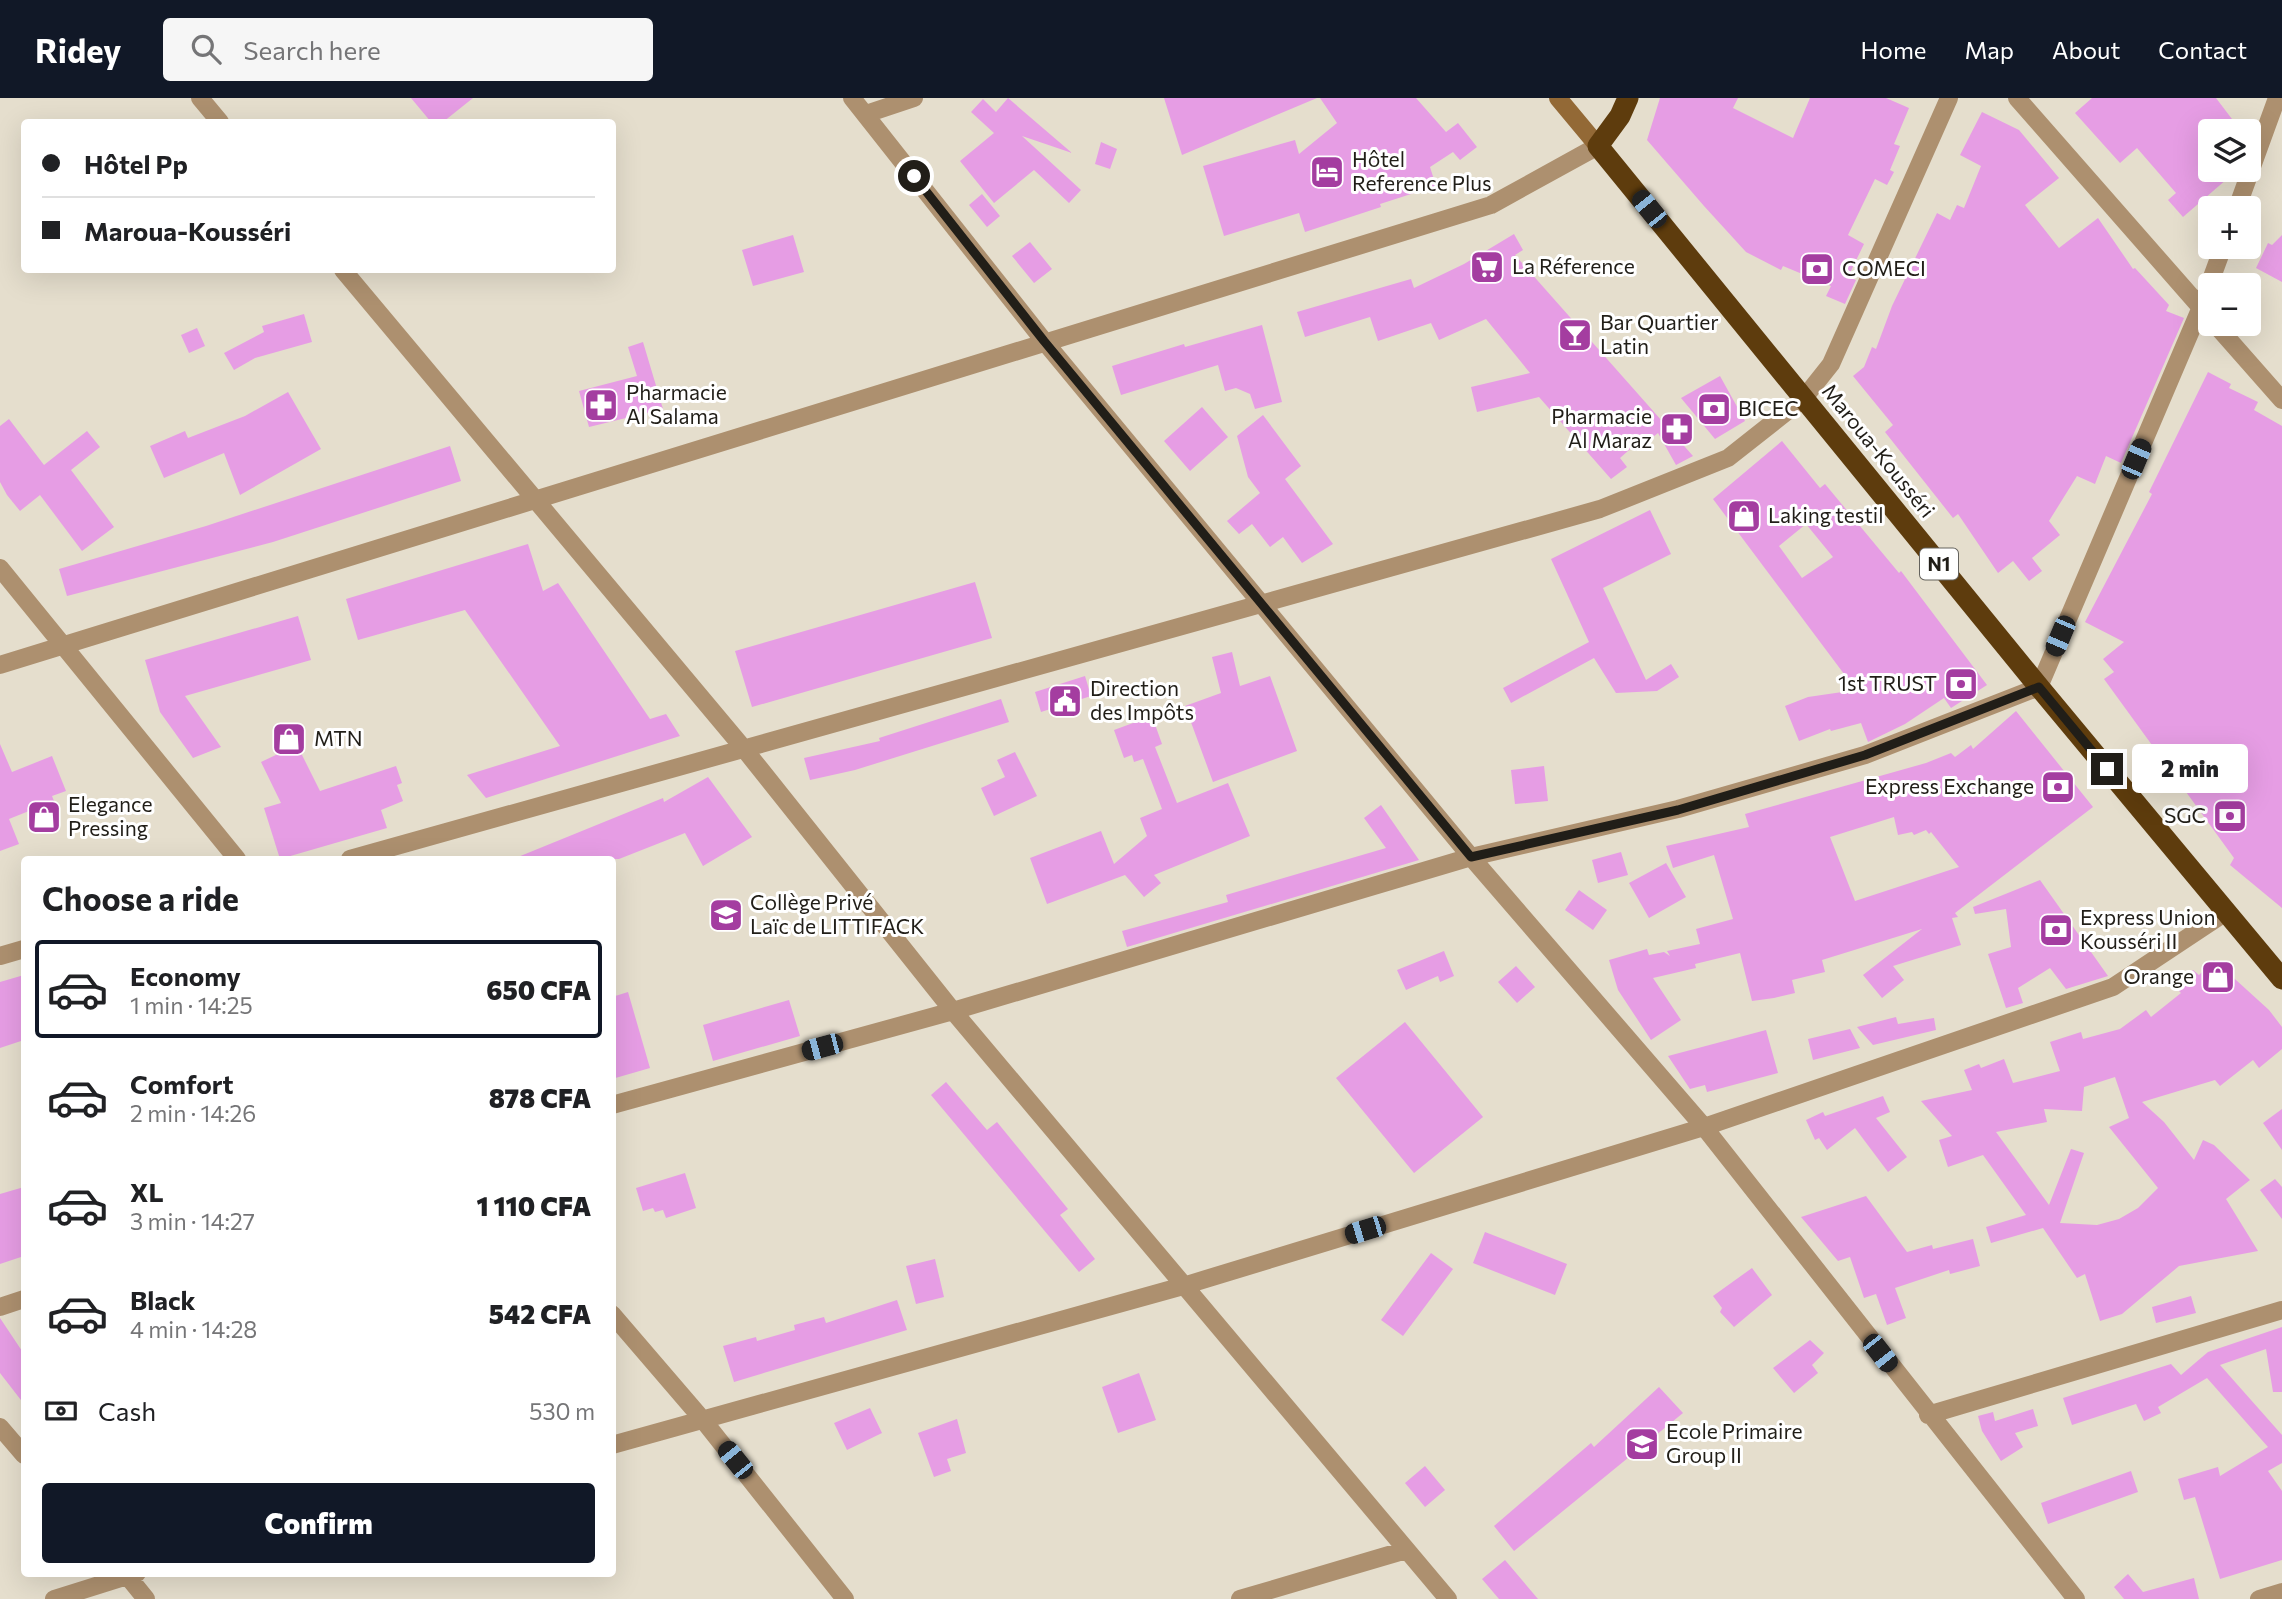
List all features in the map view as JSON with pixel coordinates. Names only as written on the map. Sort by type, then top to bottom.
[{"type":"highway","points":[[1598,146],[1620,116],[1628,98]]},
{"type":"highway","name":"Maroua-Kousséri","points":[[1598,146],[2039,687],[2282,979]]},
{"type":"street","points":[[200,98],[218,119]]},
{"type":"street","points":[[852,98],[1044,341],[1471,857],[1704,1126],[1928,1415],[2076,1599]]},
{"type":"street","points":[[866,114],[914,98]]},
{"type":"street","points":[[0,665],[1491,205],[1598,146],[1558,98]]},
{"type":"street","points":[[361,856],[1600,509],[1728,457],[1804,398],[1831,364],[1949,98]]},
{"type":"street","points":[[2017,98],[2198,305]]},
{"type":"street","points":[[2241,196],[2274,106]]},
{"type":"street","points":[[346,273],[744,750],[953,1011],[1448,1599]]},
{"type":"street","points":[[616,1104],[953,1011],[1471,857],[1678,810],[1865,755],[2039,687],[2198,329]]},
{"type":"street","points":[[2226,336],[2282,400]]},
{"type":"street","points":[[0,568],[235,856]]},
{"type":"street","points":[[616,1444],[1183,1286],[1704,1126],[2113,987],[2226,912]]},
{"type":"street","points":[[0,956],[21,950]]},
{"type":"street","points":[[0,1307],[21,1300]]},
{"type":"street","points":[[1928,1415],[2282,1310]]},
{"type":"street","points":[[616,1319],[703,1420],[845,1599]]},
{"type":"street","points":[[0,1427],[21,1452]]},
{"type":"street","points":[[1240,1599],[1406,1550]]},
{"type":"street","points":[[54,1599],[121,1577]]},
{"type":"street","points":[[132,1577],[146,1599]]},
{"type":"street","points":[[2259,1599],[2282,1592]]},
{"type":"building","points":[[411,98],[473,98],[447,119],[428,119]]},
{"type":"building","points":[[1008,98],[1072,153],[1022,136],[1081,190],[1069,203],[1034,170],[994,203],[960,161],[994,133],[971,112],[983,99],[996,112]]},
{"type":"building","points":[[1164,98],[1317,98],[1182,155]]},
{"type":"building","points":[[1320,98],[1416,98],[1446,132],[1458,123],[1477,147],[1460,160],[1453,152],[1430,167],[1436,186],[1380,204],[1381,207],[1305,232],[1299,213],[1224,236],[1203,166],[1295,140],[1299,154],[1337,123]]},
{"type":"building","points":[[1660,98],[1738,98],[1733,108],[1793,138],[1810,98],[1886,98],[1909,108],[1894,144],[1900,146],[1890,170],[1894,172],[1887,185],[1875,179],[1848,235],[1864,244],[1848,277],[1856,280],[1845,304],[1826,296],[1831,286],[1783,266],[1781,270],[1746,252],[1704,206],[1647,140]]},
{"type":"building","points":[[2092,98],[2216,98],[2232,119],[2198,119],[2198,182],[2224,182],[2207,196],[2198,196],[2198,204],[2183,217],[2168,200],[2176,193],[2137,148],[2120,163],[2075,113]]},
{"type":"building","points":[[1982,112],[2019,130],[2059,178],[2025,205],[2059,248],[2098,218],[2133,269],[2135,268],[2169,305],[2166,311],[2184,318],[2121,463],[2106,456],[2095,484],[2077,476],[2049,521],[2060,535],[2032,558],[2042,571],[2029,581],[2013,561],[1998,573],[1958,514],[1953,518],[1885,432],[1893,425],[1853,376],[1864,367],[1872,347],[1876,349],[1892,306],[1937,213],[1950,220],[1957,205],[1964,208],[1981,166],[1960,155]]},
{"type":"building","points":[[1101,142],[1117,149],[1110,169],[1095,164]]},
{"type":"building","points":[[982,194],[1000,216],[987,227],[969,205]]},
{"type":"building","points":[[1514,234],[1523,250],[1515,255],[1693,456],[1676,465],[1658,433],[1648,441],[1645,436],[1620,458],[1627,467],[1611,479],[1539,397],[1477,412],[1471,387],[1530,373],[1486,319],[1439,340],[1431,323],[1378,341],[1370,317],[1305,337],[1297,312],[1411,279],[1414,288],[1464,264]]},
{"type":"building","points":[[793,235],[804,272],[753,286],[742,250]]},
{"type":"building","points":[[2282,235],[2282,282],[2256,268],[2268,243],[2272,245]]},
{"type":"building","points":[[1030,242],[1052,269],[1034,283],[1012,256]]},
{"type":"building","points":[[304,314],[312,342],[255,358],[234,370],[224,353],[264,332],[262,326]]},
{"type":"building","points":[[1262,325],[1282,402],[1255,409],[1250,394],[1236,388],[1225,391],[1218,365],[1121,395],[1112,366],[1184,344],[1185,347]]},
{"type":"building","points":[[197,328],[205,346],[189,353],[181,335]]},
{"type":"building","points":[[643,342],[663,409],[589,427],[579,391],[637,376],[628,347]]},
{"type":"building","points":[[2208,372],[2231,384],[2229,388],[2258,402],[2254,410],[2282,426],[2282,908],[2230,865],[2234,858],[2104,679],[2114,672],[2103,659],[2124,642],[2085,622],[2152,494],[2149,492]]},
{"type":"building","name":"BICEC","points":[[1720,376],[1745,421],[1715,439],[1681,398]]},
{"type":"building","points":[[288,392],[321,449],[240,495],[224,453],[164,478],[150,446],[185,431],[188,438],[245,416]]},
{"type":"building","points":[[1202,407],[1228,437],[1190,471],[1164,441]]},
{"type":"building","points":[[1263,415],[1301,466],[1285,479],[1333,544],[1302,563],[1283,537],[1270,547],[1252,524],[1239,534],[1227,521],[1260,493],[1248,477],[1237,436]]},
{"type":"building","points":[[9,419],[44,465],[87,431],[100,447],[71,470],[114,527],[82,551],[40,495],[20,511],[7,495],[0,482],[0,426]]},
{"type":"building","points":[[1782,441],[1820,488],[1825,484],[1899,573],[1901,571],[1987,685],[1951,708],[1944,698],[1905,724],[1868,742],[1861,723],[1831,731],[1830,729],[1799,741],[1785,706],[1808,697],[1856,690],[1713,499]],"holes":[[[1806,524],[1833,557],[1802,578],[1779,546]]]},
{"type":"building","points":[[450,446],[461,481],[273,542],[67,596],[59,569],[206,526]]},
{"type":"building","points":[[1650,510],[1671,554],[1603,588],[1646,680],[1671,664],[1679,677],[1657,691],[1616,693],[1594,658],[1511,703],[1503,688],[1589,642],[1551,559]]},
{"type":"building","points":[[528,544],[543,591],[558,583],[650,719],[666,714],[680,736],[486,798],[467,775],[560,746],[465,610],[358,640],[346,599]]},
{"type":"building","points":[[975,582],[992,638],[752,707],[735,651]]},
{"type":"building","points":[[298,616],[311,660],[185,696],[221,747],[193,758],[160,712],[145,660]]},
{"type":"building","points":[[1232,652],[1240,686],[1270,676],[1297,751],[1213,782],[1185,706],[1221,693],[1212,657]]},
{"type":"building","points":[[1085,676],[1091,696],[1041,712],[1035,692]]},
{"type":"building","points":[[1001,699],[1009,722],[855,770],[810,780],[804,758],[880,741],[879,738]]},
{"type":"building","points":[[2016,711],[2093,807],[1955,913],[1958,917],[1952,918],[1961,945],[1893,966],[1904,980],[1882,998],[1863,975],[1922,929],[1822,960],[1825,972],[1792,980],[1795,993],[1774,998],[1752,1001],[1740,953],[1695,964],[1696,968],[1653,978],[1681,1020],[1651,1040],[1618,990],[1609,960],[1647,949],[1649,955],[1664,952],[1670,956],[1667,951],[1700,944],[1696,929],[1733,919],[1714,855],[1673,868],[1666,846],[1749,827],[1745,814],[1926,763],[1951,753],[1955,757],[1971,745],[1973,749]],"holes":[[[1894,817],[1898,835],[1912,832],[1914,835],[1926,830],[1929,834],[1931,832],[1959,867],[1855,901],[1830,837]]]},
{"type":"building","points":[[1152,716],[1162,744],[1155,747],[1177,803],[1228,783],[1250,836],[1154,875],[1161,883],[1144,897],[1125,875],[1047,904],[1030,858],[1101,831],[1114,864],[1147,836],[1140,818],[1162,809],[1143,759],[1134,762],[1132,755],[1124,758],[1114,730]]},
{"type":"building","points":[[0,744],[12,772],[52,756],[66,791],[52,796],[54,801],[9,819],[19,844],[0,851]]},
{"type":"building","points":[[297,745],[320,791],[396,766],[402,783],[397,785],[403,801],[381,810],[387,828],[290,856],[279,856],[264,808],[281,803],[261,762]]},
{"type":"building","points":[[1015,752],[1037,796],[994,816],[981,788],[1005,777],[997,760]]},
{"type":"building","points":[[1544,766],[1548,801],[1515,804],[1511,770]]},
{"type":"building","points":[[708,777],[752,837],[703,866],[685,833],[619,859],[616,859],[616,856],[520,856],[663,798],[664,802]]},
{"type":"building","points":[[1381,805],[1419,860],[1127,947],[1122,931],[1228,902],[1226,895],[1386,848],[1364,818]]},
{"type":"building","points":[[1621,852],[1628,875],[1598,883],[1592,860]]},
{"type":"building","points":[[1666,863],[1686,897],[1649,918],[1629,883]]},
{"type":"building","points":[[2040,880],[2108,976],[2066,989],[2050,968],[2018,988],[2023,1003],[2006,1008],[1988,954],[2011,947],[2006,909],[1975,914],[1973,907]]},
{"type":"building","points":[[1579,890],[1607,910],[1593,930],[1565,910]]},
{"type":"building","points":[[1444,951],[1454,976],[1440,982],[1438,976],[1406,990],[1397,970]]},
{"type":"building","points":[[2214,960],[2269,1010],[2282,1027],[2282,1049],[2259,1068],[2253,1060],[2220,1086],[2215,1080],[2142,1102],[2164,1122],[2194,1160],[2203,1140],[2214,1145],[2250,1180],[2226,1199],[2258,1251],[2179,1266],[2122,1314],[2100,1321],[2085,1274],[2077,1278],[2043,1228],[1991,1243],[1986,1227],[2026,1215],[1983,1155],[1948,1167],[1939,1140],[1952,1136],[1921,1101],[1972,1090],[1964,1070],[1979,1064],[1981,1068],[2004,1059],[2013,1083],[2060,1071],[2050,1042],[2081,1032],[2083,1039],[2120,1029],[2146,1010],[2151,1017],[2181,993],[2176,988],[2193,970],[2199,975]],"holes":[[[2115,1077],[2129,1118],[2109,1127],[2158,1188],[2138,1208],[2119,1219],[2097,1225],[2060,1223],[2084,1153],[2071,1149],[2049,1205],[1996,1132],[2047,1122],[2044,1109],[2082,1111],[2084,1087]]]},
{"type":"building","points":[[1516,966],[1535,987],[1517,1003],[1498,982]]},
{"type":"building","points":[[21,976],[21,1041],[0,1048],[0,982]]},
{"type":"building","points":[[628,992],[650,1068],[616,1078],[616,996]]},
{"type":"building","points":[[789,1000],[800,1036],[713,1061],[703,1025]]},
{"type":"building","points":[[1896,1017],[1898,1024],[1934,1018],[1936,1030],[1873,1045],[1857,1027]]},
{"type":"building","points":[[1405,1022],[1483,1117],[1414,1173],[1336,1078]]},
{"type":"building","points":[[1850,1029],[1860,1048],[1813,1060],[1808,1039]]},
{"type":"building","points":[[1766,1030],[1778,1073],[1707,1092],[1705,1085],[1690,1089],[1668,1056]]},
{"type":"building","points":[[946,1082],[987,1130],[997,1122],[1068,1209],[1060,1215],[1095,1259],[1079,1272],[931,1095]]},
{"type":"building","points":[[1883,1096],[1890,1112],[1876,1118],[1907,1157],[1888,1172],[1855,1128],[1827,1150],[1819,1138],[1815,1140],[1806,1120],[1823,1112],[1825,1116]]},
{"type":"building","points":[[2282,1109],[2282,1150],[2263,1123]]},
{"type":"building","points":[[685,1173],[696,1208],[666,1218],[663,1210],[655,1212],[653,1208],[643,1211],[636,1188]]},
{"type":"building","points":[[2275,1179],[2282,1187],[2282,1219],[2260,1190]]},
{"type":"building","points":[[21,1188],[21,1257],[0,1264],[0,1194]]},
{"type":"building","points":[[1866,1196],[1907,1252],[1973,1239],[1980,1266],[1950,1274],[1949,1270],[1895,1288],[1906,1318],[1887,1325],[1876,1294],[1864,1298],[1850,1257],[1838,1261],[1801,1217]]},
{"type":"building","points":[[1485,1232],[1567,1264],[1555,1295],[1473,1263]]},
{"type":"building","points":[[1431,1253],[1453,1269],[1403,1336],[1381,1320]]},
{"type":"building","points":[[935,1259],[944,1297],[916,1304],[906,1266]]},
{"type":"building","points":[[1752,1268],[1772,1295],[1734,1327],[1720,1312],[1722,1308],[1713,1296]]},
{"type":"building","points":[[2191,1296],[2196,1313],[2156,1323],[2152,1307]]},
{"type":"building","points":[[897,1300],[907,1330],[734,1382],[723,1346],[756,1337],[757,1341],[795,1330],[794,1325],[824,1317],[826,1323]]},
{"type":"building","points":[[0,1318],[21,1350],[21,1400],[0,1373]]},
{"type":"building","points":[[2282,1327],[2282,1392],[2273,1392],[2266,1349],[2220,1365],[2282,1435],[2282,1463],[2268,1471],[2282,1491],[2282,1560],[2220,1579],[2195,1497],[2184,1500],[2178,1479],[2218,1467],[2220,1476],[2268,1447],[2207,1378],[2158,1407],[2161,1413],[2144,1421],[2136,1404],[2072,1425],[2063,1398],[2171,1364],[2181,1375],[2208,1352]]},
{"type":"building","points":[[1810,1340],[1824,1353],[1812,1365],[1818,1373],[1794,1393],[1773,1368]]},
{"type":"building","points":[[1139,1373],[1156,1420],[1118,1433],[1102,1387]]},
{"type":"building","points":[[1659,1387],[1683,1413],[1514,1551],[1494,1526],[1591,1443],[1594,1447]]},
{"type":"building","points":[[870,1408],[882,1433],[847,1450],[834,1423]]},
{"type":"building","points":[[2033,1409],[2038,1426],[2015,1433],[2023,1447],[2001,1461],[1982,1431],[1978,1416],[1993,1412],[1995,1421]]},
{"type":"building","points":[[957,1419],[966,1453],[947,1459],[951,1471],[934,1477],[918,1433]]},
{"type":"building","points":[[1425,1466],[1445,1490],[1425,1507],[1405,1483]]},
{"type":"building","points":[[2131,1471],[2138,1492],[2048,1524],[2041,1503]]},
{"type":"building","points":[[1505,1560],[1538,1599],[1499,1599],[1482,1579]]},
{"type":"building","points":[[2128,1574],[2143,1592],[2194,1578],[2199,1599],[2124,1599],[2114,1587]]},
{"type":"place","name":"Hôtel Reference Plus","points":[[1327,172]]},
{"type":"place","name":"La Réference","points":[[1487,267]]},
{"type":"place","name":"COMECI","points":[[1817,269]]},
{"type":"place","name":"Bar Quartier Latin","points":[[1575,335]]},
{"type":"place","name":"Pharmacie Al Salama","points":[[601,405]]},
{"type":"place","name":"BICEC","points":[[1714,409]]},
{"type":"place","name":"Pharmacie Al Maraz","points":[[1677,429]]},
{"type":"place","name":"Laking testil","points":[[1744,516]]},
{"type":"place","name":"1st TRUST","points":[[1961,684]]},
{"type":"place","name":"Direction des Impôts","points":[[1065,701]]},
{"type":"place","name":"MTN","points":[[289,739]]},
{"type":"place","name":"Express Exchange","points":[[2058,787]]},
{"type":"place","name":"SGC","points":[[2230,816]]},
{"type":"place","name":"Elegance Pressing","points":[[44,817]]},
{"type":"place","name":"Collège Privé Laïc de LITTIFACK","points":[[726,915]]},
{"type":"place","name":"Express Union Kousséri II","points":[[2056,930]]},
{"type":"place","name":"Orange","points":[[2218,977]]},
{"type":"place","name":"Ecole Primaire Group II","points":[[1642,1444]]},
{"type":"route","points":[[914,176],[1044,341],[1471,857],[1678,810],[1865,755],[2039,687],[2107,769]]}]
